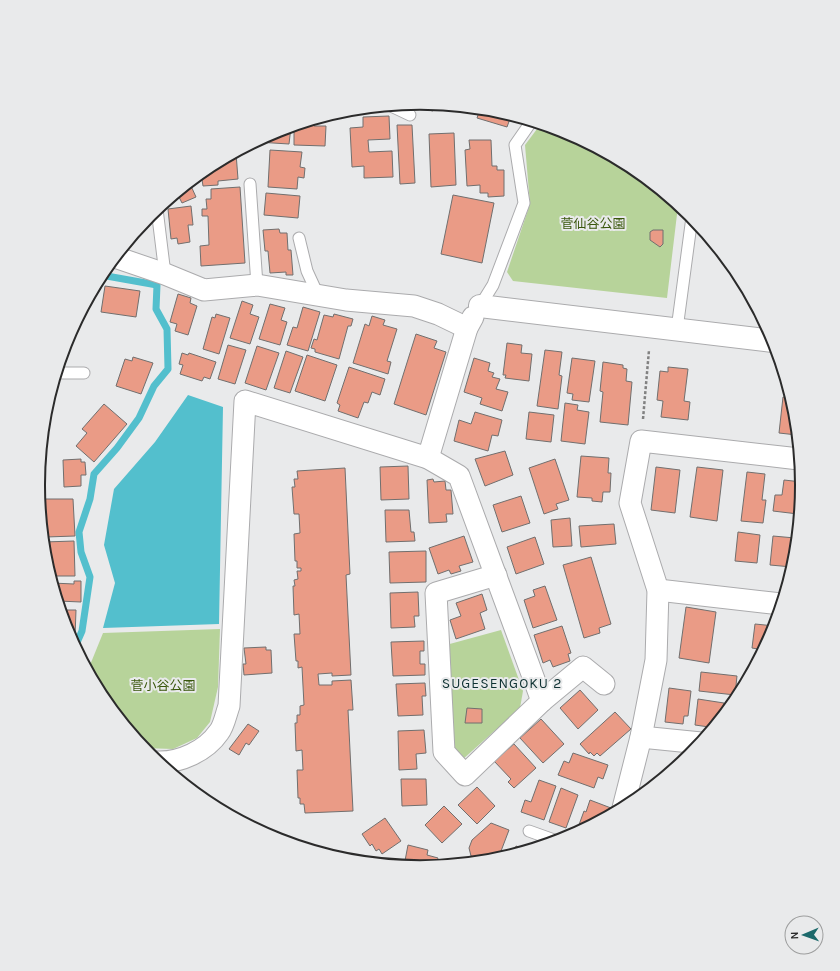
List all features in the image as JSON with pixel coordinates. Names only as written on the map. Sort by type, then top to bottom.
[{"type":"street","points":[[120,260],[165,274],[204,290],[257,285],[346,300],[414,306],[438,314],[467,328]]},
{"type":"street","points":[[428,458],[467,328],[480,306],[765,340]]},
{"type":"street","points":[[166,761],[197,754],[220,732],[229,706],[245,401],[428,458],[459,476],[542,701]]},
{"type":"street","points":[[625,799],[641,736],[656,660],[658,590],[630,503],[641,441],[794,458]]},
{"type":"street","points":[[496,574],[436,594],[444,752],[465,775],[542,701],[583,667],[604,684]]},
{"type":"street","points":[[658,590],[776,603]]},
{"type":"street","points":[[641,736],[693,742]]},
{"type":"lane","points":[[401,111],[410,115]]},
{"type":"lane","points":[[480,306],[493,285],[524,203],[515,145],[528,126]]},
{"type":"lane","points":[[250,184],[257,285]]},
{"type":"lane","points":[[158,217],[165,274]]},
{"type":"lane","points":[[677,329],[691,226]]},
{"type":"lane","points":[[299,238],[307,271],[318,295]]},
{"type":"lane","points":[[63,373],[84,373]]},
{"type":"lane","points":[[529,831],[548,838]]},
{"type":"path","points":[[641,441],[650,347]]},
{"type":"green space","name":"菅仙谷公園","points":[[537,129],[564,139],[608,161],[628,174],[648,188],[677,213],[667,298],[513,281],[507,272],[530,204],[525,145]]},
{"type":"green space","name":"菅小谷公園","points":[[220,629],[218,687],[210,722],[197,738],[173,749],[152,748],[138,733],[108,694],[90,664],[103,633]]},
{"type":"green space","points":[[501,630],[523,691],[520,708],[462,760],[449,747],[446,645]]},
{"type":"water","points":[[188,395],[223,407],[219,624],[103,628],[115,583],[104,545],[114,489],[155,442]]},
{"type":"building","points":[[478,115],[509,121],[507,127],[477,118]]},
{"type":"building","points":[[389,116],[390,139],[368,140],[369,152],[392,151],[393,177],[364,178],[364,166],[352,167],[350,128],[363,127],[363,117]]},
{"type":"building","points":[[397,125],[412,125],[415,183],[400,184]]},
{"type":"building","points":[[314,126],[326,126],[325,146],[294,145],[294,132]]},
{"type":"building","points":[[290,133],[289,144],[268,143]]},
{"type":"building","points":[[454,133],[456,185],[431,187],[429,134]]},
{"type":"building","points":[[469,140],[491,140],[492,166],[497,166],[497,170],[504,170],[504,196],[488,197],[488,193],[480,193],[480,185],[467,186],[465,150],[470,149]]},
{"type":"building","points":[[270,150],[302,152],[300,167],[305,168],[304,178],[298,177],[297,189],[268,187]]},
{"type":"building","points":[[236,159],[238,179],[218,181],[218,185],[203,186],[202,181]]},
{"type":"building","points":[[240,187],[245,263],[201,266],[200,246],[209,245],[208,216],[202,216],[202,209],[207,209],[206,199],[211,199],[211,189]]},
{"type":"building","points":[[192,188],[196,197],[182,203],[180,198]]},
{"type":"building","points":[[266,193],[300,196],[298,218],[264,215]]},
{"type":"building","points":[[453,195],[494,203],[482,263],[441,254]]},
{"type":"building","points":[[191,206],[193,225],[188,225],[190,242],[178,244],[177,238],[171,239],[168,209]]},
{"type":"building","points":[[279,229],[280,233],[287,233],[288,250],[291,250],[293,275],[286,275],[286,272],[270,273],[268,251],[265,251],[263,230]]},
{"type":"building","points":[[653,230],[663,230],[663,244],[660,247],[650,240],[650,232]]},
{"type":"building","points":[[105,286],[140,291],[136,317],[101,312]]},
{"type":"building","points":[[178,294],[191,298],[190,303],[197,306],[188,335],[175,331],[177,324],[170,322]]},
{"type":"building","points":[[242,301],[253,305],[250,314],[259,317],[250,344],[230,338]]},
{"type":"building","points":[[270,304],[285,308],[281,320],[287,322],[280,345],[259,339]]},
{"type":"building","points":[[303,307],[320,312],[308,351],[287,345],[293,327],[297,328]]},
{"type":"building","points":[[216,314],[230,318],[219,354],[203,349],[212,317],[215,318]]},
{"type":"building","points":[[334,314],[353,319],[351,326],[348,326],[339,359],[315,352],[315,349],[311,348],[314,339],[317,340],[324,315],[333,317]]},
{"type":"building","points":[[372,316],[385,320],[383,325],[397,329],[387,361],[391,362],[388,374],[353,363],[365,324],[369,326]]},
{"type":"building","points":[[416,334],[437,341],[434,348],[446,352],[426,415],[394,404]]},
{"type":"building","points":[[507,343],[522,345],[521,353],[532,354],[529,381],[505,378],[506,375],[503,375]]},
{"type":"building","points":[[228,345],[246,350],[235,384],[218,379]]},
{"type":"building","points":[[257,346],[279,353],[266,390],[245,383]]},
{"type":"building","points":[[545,350],[562,352],[559,375],[562,376],[558,409],[537,406]]},
{"type":"building","points":[[286,351],[303,357],[290,393],[274,388]]},
{"type":"building","points":[[182,353],[188,355],[189,353],[216,362],[210,379],[204,377],[202,381],[180,374],[183,365],[179,364]]},
{"type":"building","points":[[307,355],[337,365],[325,401],[295,391]]},
{"type":"building","points":[[133,357],[153,363],[141,394],[116,386],[125,359],[132,361]]},
{"type":"building","points":[[474,358],[490,363],[488,371],[494,373],[492,377],[500,379],[496,389],[508,392],[502,411],[480,404],[482,398],[464,392]]},
{"type":"building","points":[[572,358],[595,361],[589,402],[572,400],[573,394],[567,393]]},
{"type":"building","points":[[603,362],[623,365],[623,368],[627,369],[626,381],[632,382],[628,425],[600,422],[603,392],[600,391]]},
{"type":"building","points":[[349,367],[385,379],[380,395],[372,392],[368,403],[364,402],[358,418],[338,411],[340,405],[337,403]]},
{"type":"building","points":[[668,367],[688,369],[684,401],[690,402],[688,420],[661,417],[663,401],[657,400],[660,371],[668,372]]},
{"type":"building","points":[[783,397],[784,397],[792,434],[779,433]]},
{"type":"building","points":[[565,403],[578,405],[577,410],[589,412],[585,444],[561,441]]},
{"type":"building","points":[[104,404],[127,424],[94,462],[76,446],[87,433],[82,429]]},
{"type":"building","points":[[475,412],[502,420],[498,436],[492,435],[488,451],[454,441],[459,420],[471,424]]},
{"type":"building","points":[[529,412],[554,415],[551,442],[526,439]]},
{"type":"building","points":[[505,451],[513,475],[485,486],[475,459]]},
{"type":"building","points":[[581,456],[609,458],[608,473],[611,473],[610,492],[603,492],[602,502],[592,501],[592,498],[577,497]]},
{"type":"building","points":[[81,459],[81,462],[85,462],[86,475],[81,475],[81,486],[64,487],[63,460]]},
{"type":"building","points":[[555,459],[569,500],[556,504],[558,509],[544,514],[529,468]]},
{"type":"building","points":[[408,466],[409,499],[381,500],[380,467]]},
{"type":"building","points":[[656,467],[680,470],[675,513],[651,510]]},
{"type":"building","points":[[697,467],[723,470],[717,521],[690,517]]},
{"type":"building","points":[[345,468],[350,574],[346,575],[351,675],[332,676],[332,673],[318,674],[319,685],[332,685],[332,681],[351,680],[353,710],[348,710],[353,811],[305,813],[304,804],[300,804],[300,798],[298,798],[297,770],[303,770],[302,750],[296,751],[295,723],[297,723],[297,715],[300,715],[300,706],[304,705],[302,667],[298,668],[298,661],[296,661],[294,634],[300,634],[299,614],[294,615],[293,586],[295,586],[294,580],[298,579],[297,571],[301,571],[301,568],[297,568],[297,561],[295,561],[294,534],[300,533],[299,514],[294,514],[292,487],[295,487],[294,479],[298,479],[297,471]]},
{"type":"building","points":[[747,472],[765,474],[762,500],[766,500],[763,523],[741,521]]},
{"type":"building","points":[[433,479],[434,482],[445,481],[446,490],[451,490],[453,514],[446,514],[447,522],[429,523],[427,480]]},
{"type":"building","points":[[784,480],[795,481],[794,513],[773,511],[775,495],[782,495]]},
{"type":"building","points":[[521,496],[530,523],[502,532],[493,505]]},
{"type":"building","points":[[46,499],[73,499],[75,536],[48,537]]},
{"type":"building","points":[[385,510],[409,510],[411,532],[414,532],[415,541],[386,542]]},
{"type":"building","points":[[570,518],[572,546],[553,547],[551,520]]},
{"type":"building","points":[[614,524],[616,544],[581,547],[579,526]]},
{"type":"building","points":[[738,532],[760,535],[757,563],[735,561]]},
{"type":"building","points":[[464,536],[473,562],[459,566],[461,571],[451,574],[449,570],[438,574],[429,548]]},
{"type":"building","points":[[773,536],[791,538],[786,566],[770,565]]},
{"type":"building","points":[[535,537],[544,564],[516,574],[507,547]]},
{"type":"building","points":[[74,541],[75,576],[56,576],[49,542]]},
{"type":"building","points":[[426,551],[426,582],[390,583],[389,552]]},
{"type":"building","points":[[591,557],[611,624],[599,628],[600,633],[584,638],[563,565]]},
{"type":"building","points":[[74,581],[81,581],[81,602],[64,601],[58,583],[74,584]]},
{"type":"building","points":[[545,586],[557,620],[533,628],[524,600],[535,596],[533,590]]},
{"type":"building","points":[[418,592],[419,616],[414,616],[415,627],[391,628],[390,593]]},
{"type":"building","points":[[482,594],[487,610],[480,613],[485,629],[456,639],[450,620],[461,616],[456,603]]},
{"type":"building","points":[[686,607],[716,612],[709,663],[679,658]]},
{"type":"building","points":[[67,610],[76,610],[75,632]]},
{"type":"building","points":[[755,624],[767,625],[757,649],[752,648]]},
{"type":"building","points":[[562,626],[571,653],[568,654],[570,661],[553,667],[550,660],[543,663],[534,635]]},
{"type":"building","points":[[424,641],[424,651],[420,651],[420,664],[425,664],[425,675],[393,676],[391,642]]},
{"type":"building","points":[[266,647],[266,650],[271,650],[272,673],[244,675],[243,664],[246,664],[244,648]]},
{"type":"building","points":[[701,672],[737,676],[736,688],[732,695],[699,691]]},
{"type":"building","points":[[425,683],[426,696],[422,696],[423,715],[398,716],[396,684]]},
{"type":"building","points":[[669,688],[691,691],[688,716],[684,716],[683,724],[665,722]]},
{"type":"building","points":[[580,690],[598,710],[578,729],[560,708]]},
{"type":"building","points":[[698,699],[724,703],[718,714],[707,727],[695,725]]},
{"type":"building","points":[[467,708],[482,709],[482,723],[465,723]]},
{"type":"building","points":[[615,712],[631,729],[600,756],[597,753],[594,756],[590,752],[589,754],[580,744]]},
{"type":"building","points":[[541,719],[564,744],[543,763],[520,738]]},
{"type":"building","points":[[248,724],[259,731],[249,745],[246,743],[239,755],[229,749]]},
{"type":"building","points":[[424,730],[426,753],[416,754],[417,769],[399,770],[398,731]]},
{"type":"building","points":[[514,744],[536,768],[514,788],[508,782],[511,779],[494,761]]},
{"type":"building","points":[[573,753],[608,765],[603,779],[598,777],[594,788],[558,775],[564,761],[569,763]]},
{"type":"building","points":[[401,779],[426,779],[427,805],[402,806]]},
{"type":"building","points":[[539,780],[556,786],[544,820],[521,812],[525,800],[531,802]]},
{"type":"building","points":[[477,787],[495,806],[477,824],[458,805]]},
{"type":"building","points":[[561,788],[578,795],[566,828],[549,822]]},
{"type":"building","points":[[590,800],[611,808],[579,825],[584,811],[586,812]]},
{"type":"building","points":[[444,806],[462,824],[442,843],[425,825]]},
{"type":"building","points":[[385,818],[401,841],[382,854],[379,849],[376,851],[372,844],[370,846],[362,834]]},
{"type":"building","points":[[491,823],[509,830],[501,851],[471,856],[469,848],[472,840]]},
{"type":"building","points":[[408,845],[428,850],[427,855],[438,858],[438,860],[405,860]]},
{"type":"waterway","points":[[79,639],[82,631],[90,577],[81,552],[79,532],[90,499],[94,474],[117,448],[139,418],[154,386],[168,369],[167,329],[156,309],[157,285],[108,276]]},
{"type":"district","name":"SUGESENGOKU 2","points":[[502,683]]}]
